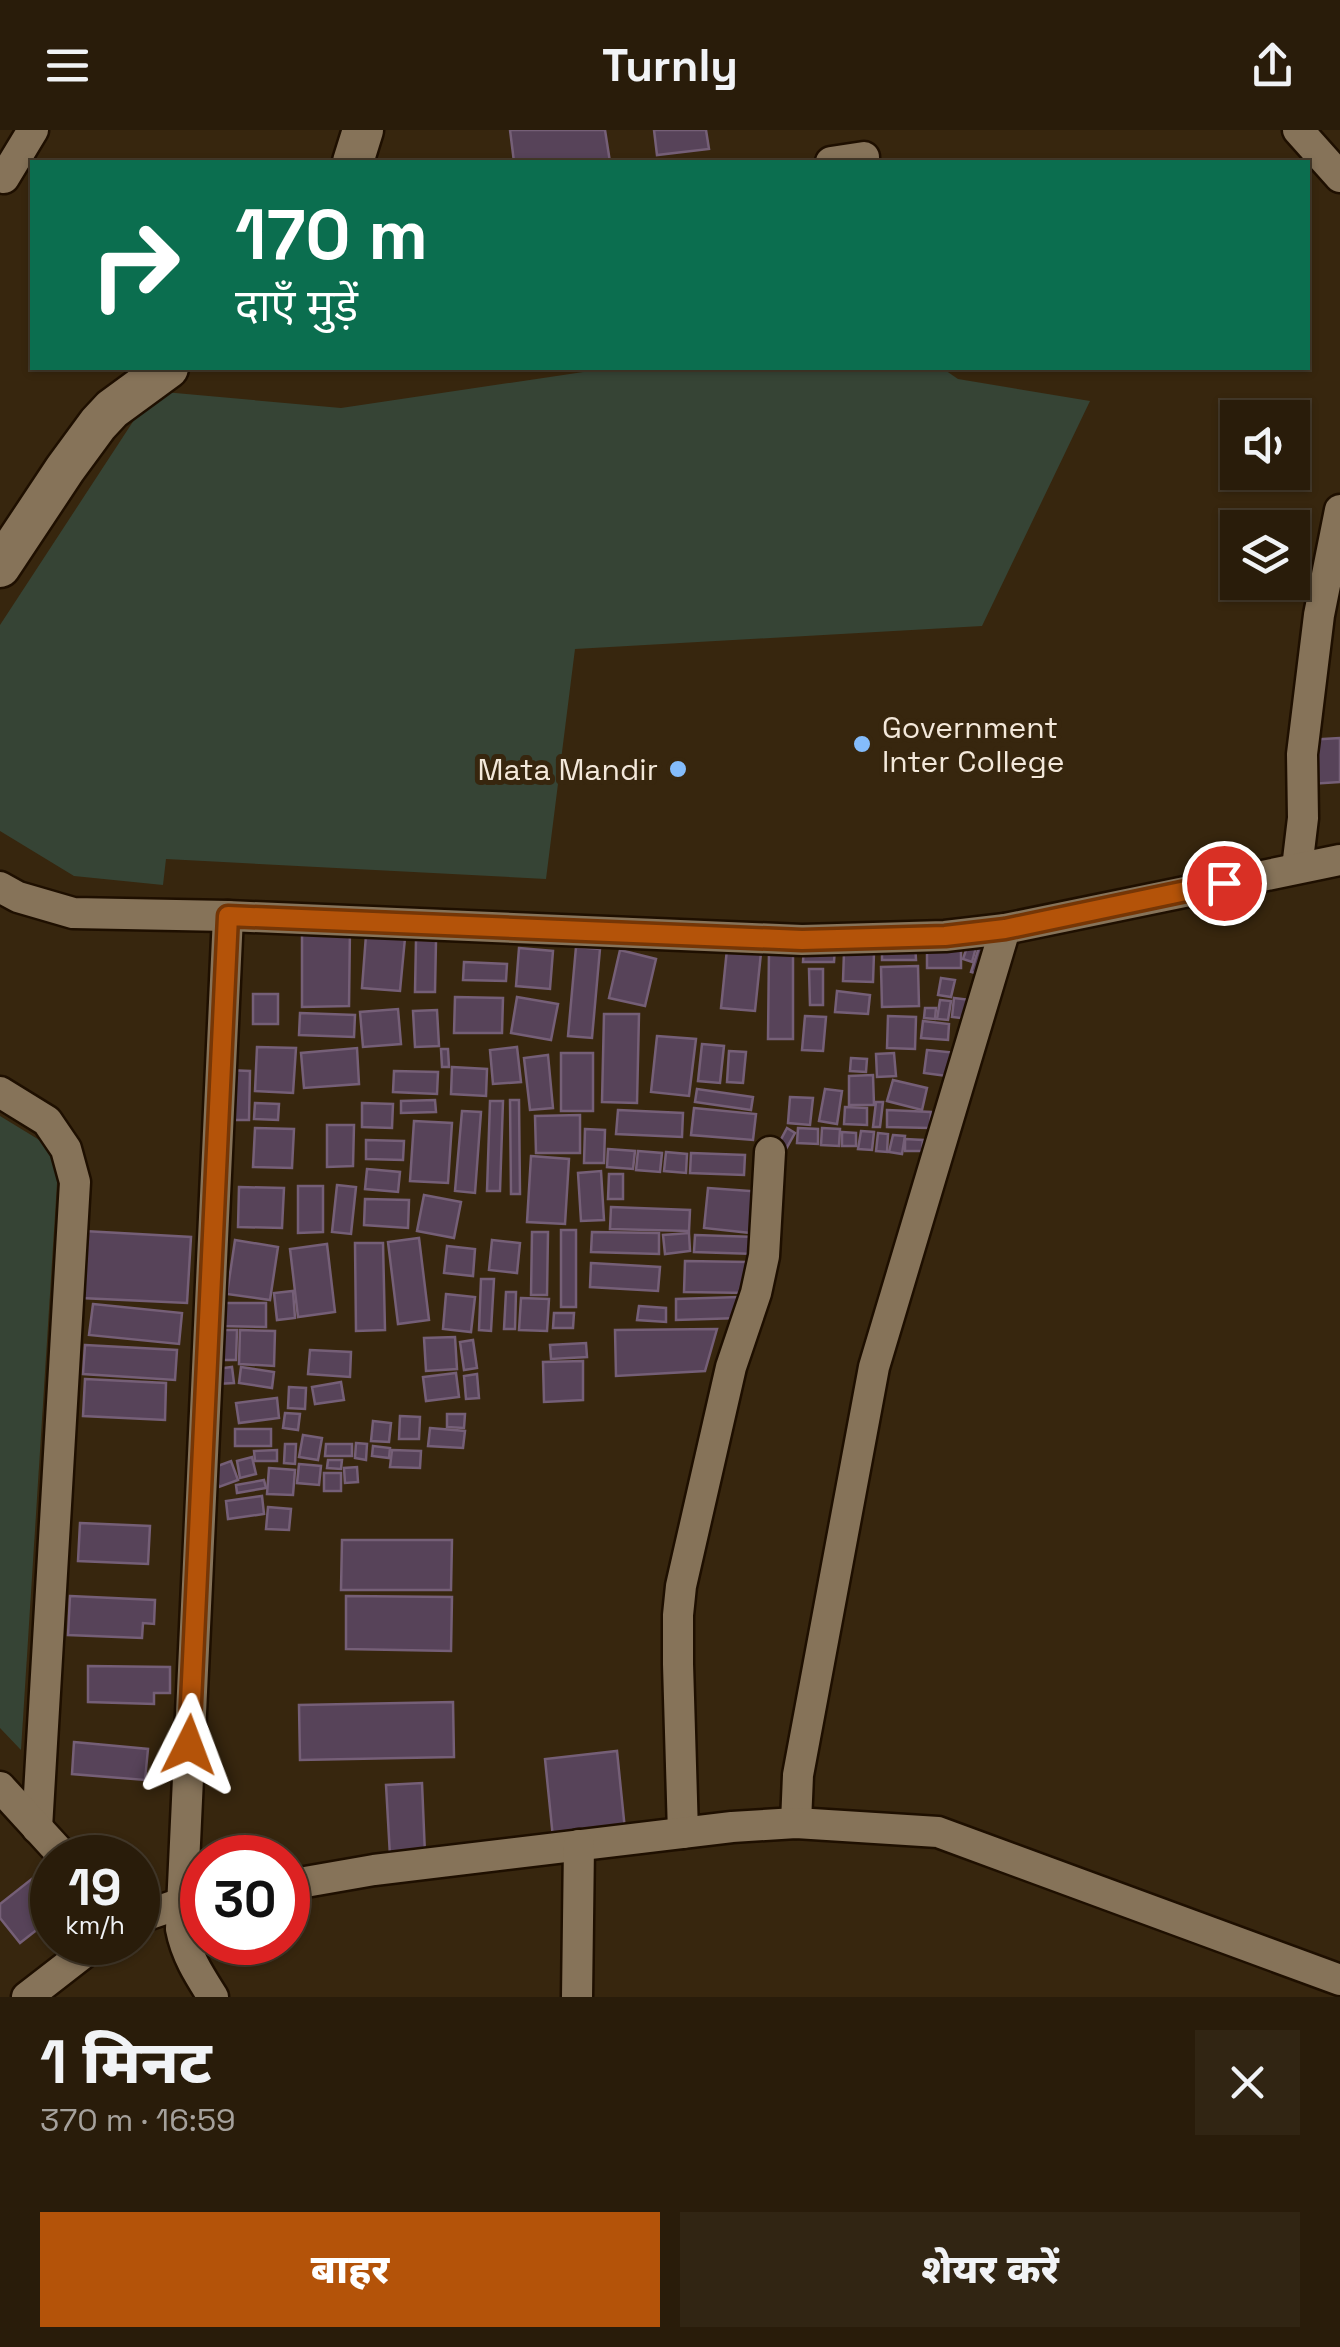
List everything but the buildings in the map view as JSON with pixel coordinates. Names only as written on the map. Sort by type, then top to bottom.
[{"type":"street","points":[[4,178],[33,130]]},
{"type":"street","points":[[353,160],[363,130]]},
{"type":"street","points":[[1298,130],[1340,177]]},
{"type":"street","points":[[844,160],[864,157]]},
{"type":"street","points":[[0,568],[98,424],[165,370]]},
{"type":"street","points":[[1297,868],[1304,818],[1304,736],[1320,614],[1340,510]]},
{"type":"street","points":[[0,887],[18,897],[72,912],[802,940],[945,936],[1005,929],[1340,860]]},
{"type":"street","points":[[194,1835],[228,916]]},
{"type":"street","points":[[796,1823],[798,1774],[874,1367],[1005,929]]},
{"type":"street","points":[[0,1092],[46,1121],[66,1149],[75,1182],[38,1828]]},
{"type":"street","points":[[684,1832],[678,1648],[681,1586],[731,1367],[764,1256],[770,1152]]},
{"type":"street","points":[[0,1787],[44,1835]]},
{"type":"street","points":[[310,1881],[732,1826],[796,1823],[938,1832],[1340,1980]]},
{"type":"street","points":[[578,1845],[578,1997]]},
{"type":"street","points":[[27,1997],[68,1965]]},
{"type":"street","points":[[195,1965],[213,1997]]},
{"type":"green space","points":[[597,370],[945,370],[958,379],[1090,401],[982,626],[575,649],[546,879],[166,859],[163,885],[74,876],[0,831],[0,625],[153,391],[341,408]]},
{"type":"green space","points":[[0,1116],[59,1152],[21,1750],[0,1728]]},
{"type":"place","name":"Government Inter College","points":[[862,744]]},
{"type":"place","name":"Mata Mandir","points":[[678,769]]},
{"type":"route","points":[[189,1745],[228,916],[730,938],[945,936],[1005,929],[1224,883]]}]
